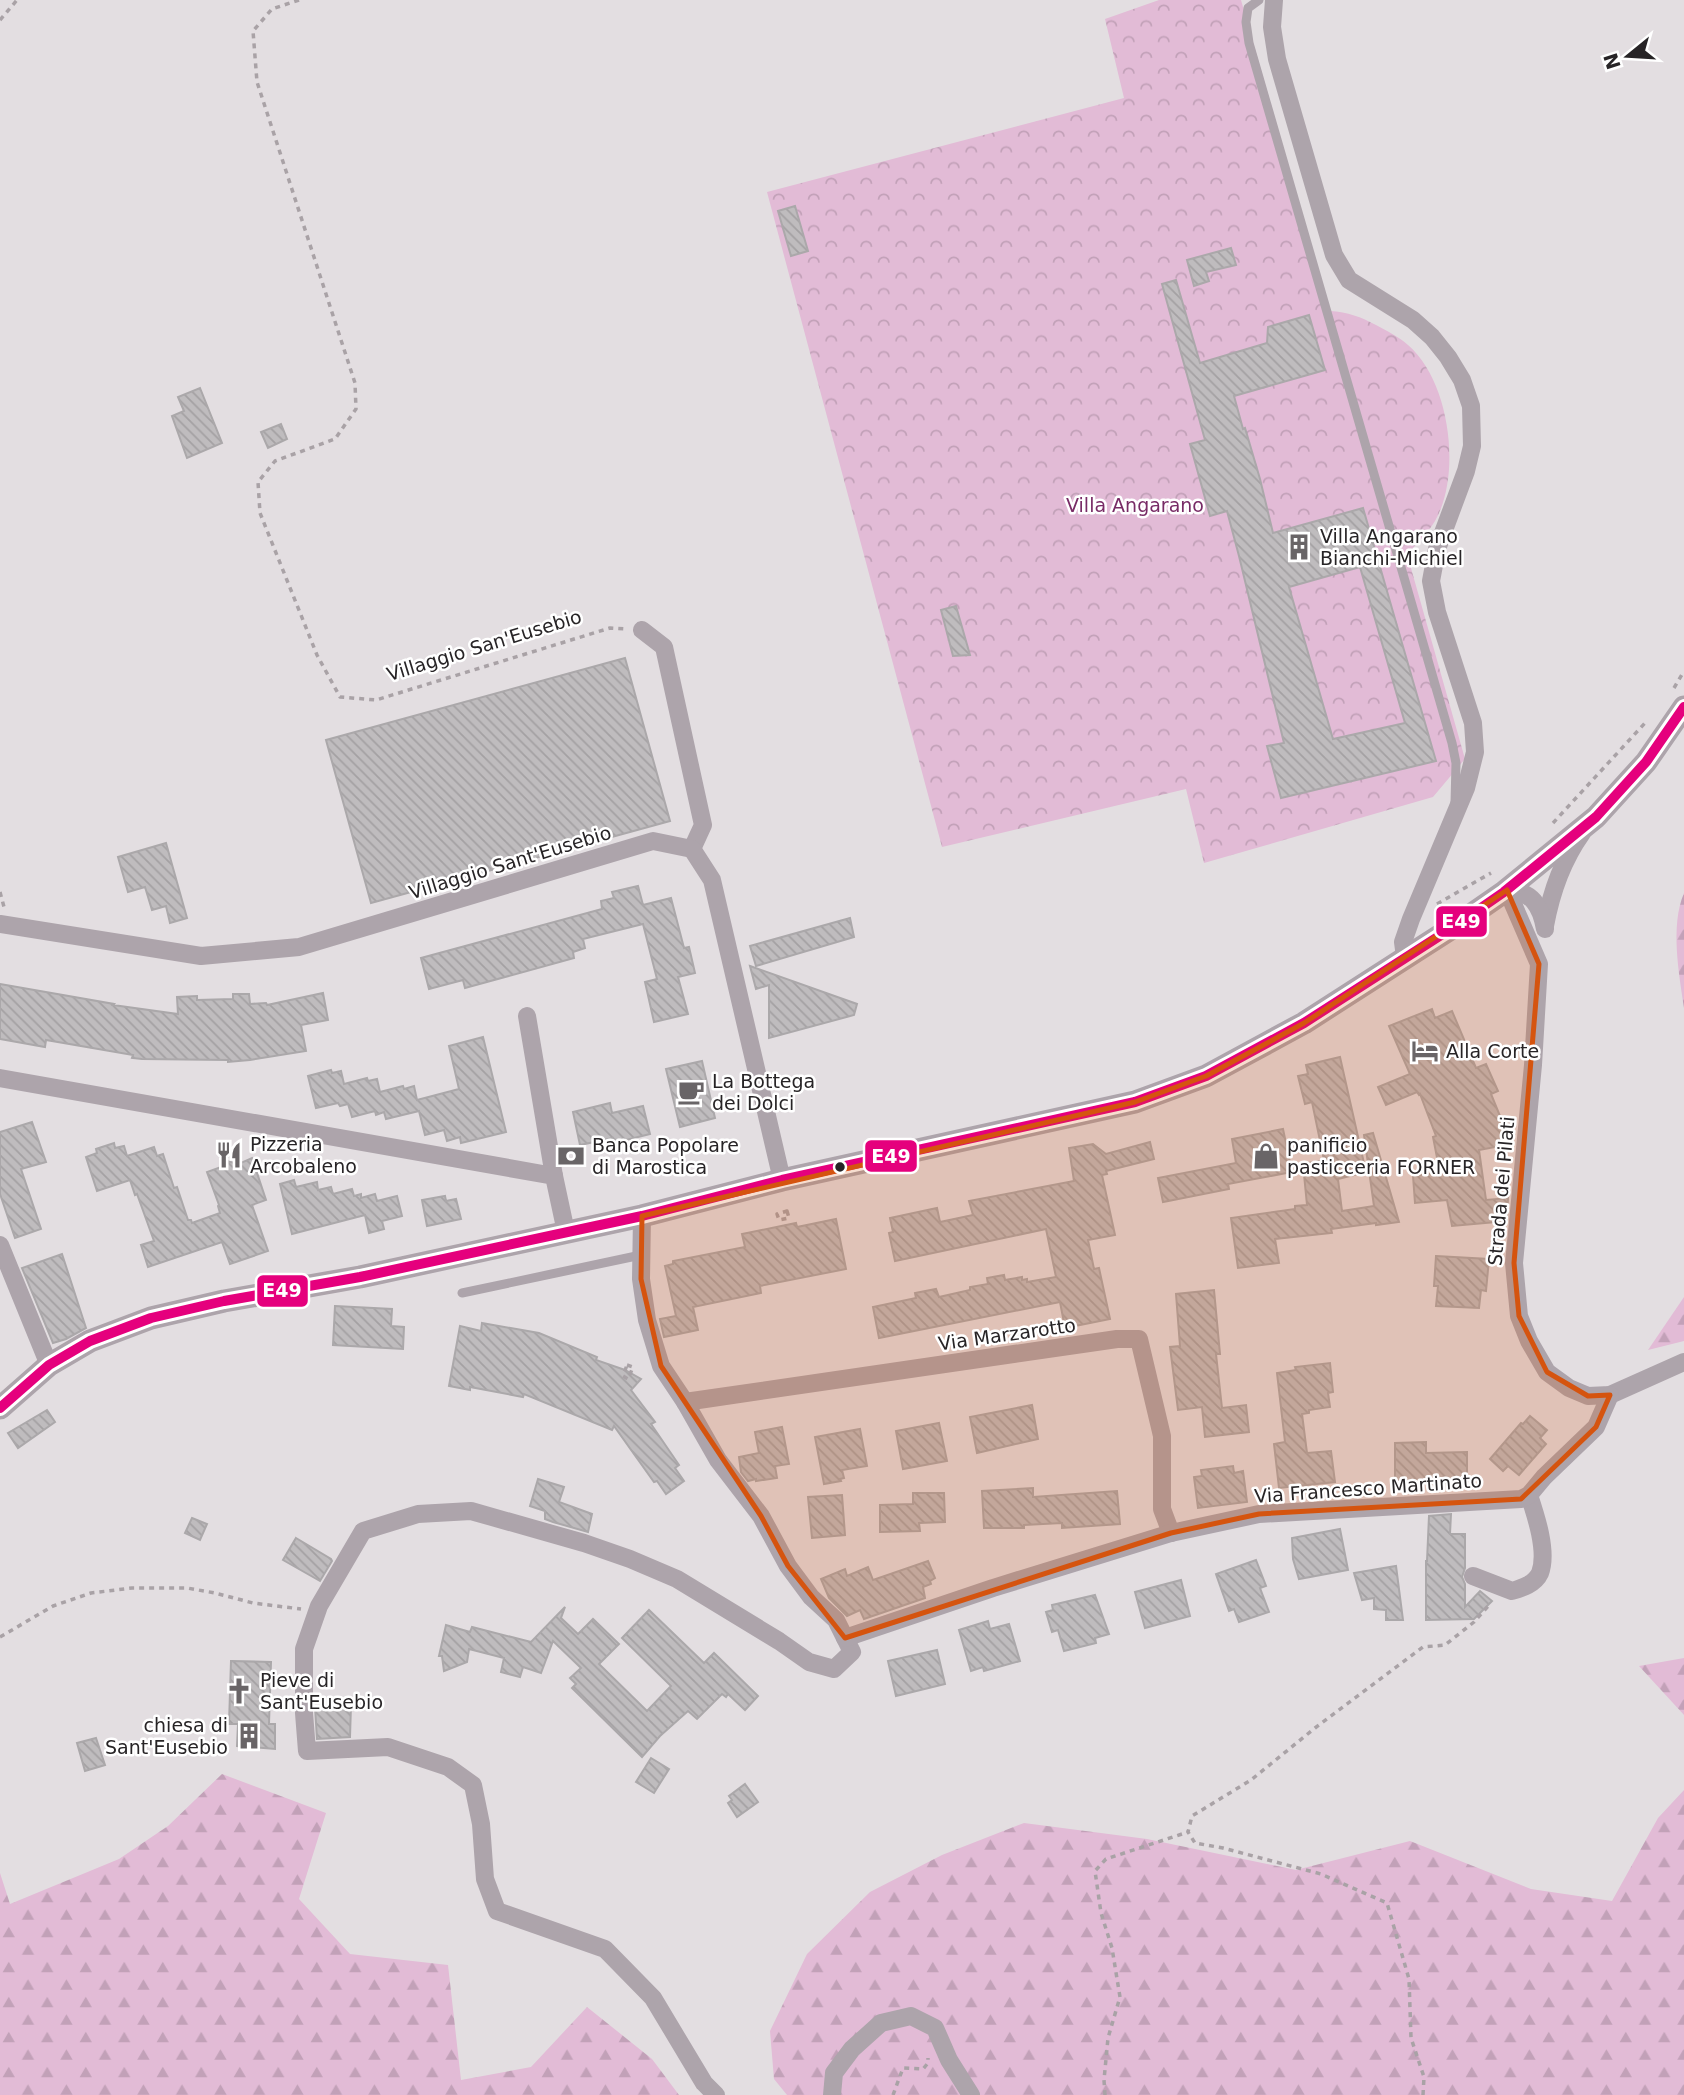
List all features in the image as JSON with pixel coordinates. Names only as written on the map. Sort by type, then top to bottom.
[{"type":"street","points":[[1274,0],[1272,27],[1277,59],[1334,255],[1349,280],[1413,320],[1432,337],[1462,380],[1471,406],[1472,446],[1466,471],[1437,549],[1431,581],[1437,612],[1473,723],[1475,752],[1466,788],[1411,919],[1404,942],[1405,957]]},
{"type":"street","points":[[642,631],[664,647],[704,825],[692,849],[712,880],[782,1180]]},
{"type":"street","points":[[0,1408],[49,1365],[90,1341],[151,1318],[224,1301],[360,1277],[642,1216],[782,1180],[1146,1098],[1206,1076],[1304,1023],[1507,890],[1589,823],[1646,762],[1679,699]]},
{"type":"street","name":"Strada dei Pilati","points":[[1589,823],[1574,844],[1561,871],[1548,909],[1539,973],[1514,1263],[1519,1316],[1547,1373],[1569,1388],[1588,1396],[1610,1395]]},
{"type":"street","name":"Villaggio Sant'Eusebio","points":[[0,924],[201,956],[299,947],[653,841],[692,849]]},
{"type":"street","points":[[1507,890],[1530,897],[1541,913],[1545,929]]},
{"type":"street","name":"Strada dei Pilati","points":[[1507,890],[1539,973]]},
{"type":"street","points":[[527,1016],[565,1232]]},
{"type":"street","points":[[0,1078],[554,1177]]},
{"type":"street","points":[[642,1216],[641,1279],[647,1320],[661,1366],[718,1460],[761,1516],[788,1566],[811,1597],[836,1620],[852,1653],[834,1669],[808,1662],[779,1641],[677,1579],[584,1543],[471,1511],[418,1514],[363,1531],[317,1612],[304,1649],[307,1751],[388,1748],[448,1766],[473,1785],[481,1824],[485,1879],[497,1911],[605,1949],[653,1998],[704,2083],[716,2095]]},
{"type":"street","points":[[0,1245],[49,1365]]},
{"type":"street","name":"Via Marzarotto","points":[[685,1402],[1117,1339],[1139,1339],[1163,1436],[1162,1509],[1171,1533]]},
{"type":"street","points":[[1473,1576],[1512,1591],[1528,1586],[1540,1574],[1543,1547],[1529,1495],[1544,1476],[1596,1427],[1610,1395],[1684,1362]]},
{"type":"street","name":"Via Francesco Martinato","points":[[845,1638],[993,1588],[1171,1533],[1259,1514],[1521,1499],[1529,1495]]},
{"type":"street","points":[[832,2095],[834,2073],[852,2049],[881,2023],[911,2016],[935,2028],[949,2060],[971,2095]]},
{"type":"lane","points":[[1259,0],[1248,8],[1246,22],[1249,43],[1452,743],[1455,763],[1454,818]]},
{"type":"lane","points":[[463,1293],[641,1255]]},
{"type":"path","points":[[0,20],[17,0]]},
{"type":"path","name":"Villaggio San'Eusebio","points":[[299,0],[272,9],[253,31],[257,82],[355,383],[356,409],[335,439],[275,461],[258,482],[260,513],[317,655],[340,697],[376,700],[610,628],[642,631]]},
{"type":"path","points":[[1679,699],[1684,671]]},
{"type":"path","points":[[1550,825],[1650,718]]},
{"type":"path","points":[[1411,919],[1501,868]]},
{"type":"path","points":[[0,1637],[54,1606],[91,1593],[132,1588],[187,1588],[253,1603],[317,1612]]},
{"type":"path","points":[[1423,2095],[1424,2077],[1412,2038],[1409,1979],[1387,1903],[1321,1874],[1195,1843],[1188,1832],[1192,1816],[1251,1780],[1423,1647],[1445,1645],[1474,1622],[1504,1589]]},
{"type":"path","points":[[1105,2095],[1108,2038],[1120,1997],[1112,1948],[1101,1913],[1095,1871],[1106,1859],[1188,1832]]},
{"type":"path","points":[[894,2095],[903,2068],[923,2069],[928,2063],[927,2051]]},
{"type":"highlighted area","points":[[1507,890],[1539,964],[1514,1263],[1519,1316],[1547,1372],[1588,1396],[1610,1395],[1596,1427],[1521,1499],[1259,1514],[1171,1533],[845,1638],[788,1566],[761,1516],[661,1366],[641,1279],[642,1216],[1135,1102],[1206,1076],[1304,1023]]},
{"type":"green space","name":"Villa Angarano","points":[[1159,0],[1241,0],[1330,311],[1360,317],[1401,339],[1422,361],[1434,381],[1447,429],[1448,479],[1435,521],[1407,554],[1465,759],[1433,797],[1204,863],[1186,789],[942,847],[767,192],[1124,98],[1105,19]]},
{"type":"green space","points":[[1684,893],[1684,1008],[1678,965],[1677,920]]},
{"type":"green space","points":[[1684,1297],[1684,1341],[1648,1350]]},
{"type":"green space","points":[[1684,1658],[1684,1715],[1639,1666]]},
{"type":"green space","points":[[222,1774],[326,1813],[299,1899],[350,1954],[448,1965],[461,2080],[531,2067],[587,2007],[652,2059],[679,2095],[0,2095],[0,1873],[10,1904],[119,1859],[168,1826]]},
{"type":"green space","points":[[1684,1790],[1684,2095],[787,2095],[774,2079],[770,2031],[807,1954],[870,1892],[942,1855],[1024,1823],[1147,1839],[1296,1870],[1410,1841],[1531,1889],[1612,1901],[1658,1818]]},
{"type":"building","points":[[795,206],[808,251],[791,256],[778,211]]},
{"type":"building","points":[[1231,248],[1236,265],[1206,272],[1209,281],[1194,286],[1187,260]]},
{"type":"building","name":"Villa Angarano Bianchi-Michiel","points":[[1176,280],[1200,363],[1267,343],[1268,327],[1309,315],[1325,370],[1234,396],[1243,429],[1245,428],[1260,479],[1273,533],[1363,508],[1436,761],[1281,798],[1267,746],[1284,743],[1227,511],[1210,516],[1190,444],[1205,440],[1162,284]],"holes":[[[1360,567],[1405,723],[1333,739],[1289,587]]]},
{"type":"building","points":[[200,388],[222,443],[187,458],[172,416],[184,411],[178,397]]},
{"type":"building","points":[[281,424],[287,439],[268,448],[261,432]]},
{"type":"building","points":[[956,606],[970,655],[953,656],[941,610]]},
{"type":"building","points":[[625,658],[670,821],[371,903],[326,740]]},
{"type":"building","points":[[166,843],[187,918],[170,923],[166,906],[152,910],[145,887],[128,892],[118,857]]},
{"type":"building","points":[[638,886],[643,905],[671,898],[684,948],[689,947],[695,973],[678,977],[688,1014],[654,1022],[645,982],[657,979],[643,924],[583,939],[585,948],[573,952],[574,958],[465,988],[463,980],[429,989],[421,958],[602,909],[601,901],[614,898],[612,892]]},
{"type":"building","points":[[850,918],[854,937],[756,966],[750,946]]},
{"type":"building","points":[[750,966],[857,1004],[854,1015],[769,1038],[769,985],[756,989]]},
{"type":"building","points":[[0,984],[178,1014],[177,997],[197,996],[197,1000],[233,999],[233,994],[249,994],[250,1004],[267,1005],[323,993],[328,1020],[301,1025],[306,1051],[228,1062],[132,1058],[133,1055],[46,1040],[45,1047],[0,1039]]},
{"type":"building","points":[[1432,1009],[1435,1018],[1452,1011],[1476,1068],[1486,1064],[1498,1091],[1491,1094],[1502,1121],[1510,1119],[1510,1137],[1504,1137],[1506,1145],[1479,1150],[1486,1200],[1508,1198],[1507,1221],[1452,1226],[1447,1200],[1415,1203],[1413,1176],[1440,1173],[1433,1137],[1436,1136],[1420,1094],[1417,1092],[1386,1105],[1378,1087],[1410,1074],[1389,1026]]},
{"type":"building","points":[[483,1037],[506,1132],[461,1143],[460,1137],[447,1141],[444,1130],[425,1135],[419,1111],[386,1119],[384,1112],[376,1115],[375,1111],[352,1117],[348,1104],[340,1106],[338,1103],[316,1108],[308,1076],[331,1070],[332,1073],[341,1071],[344,1084],[367,1078],[368,1081],[377,1079],[380,1092],[414,1086],[417,1100],[459,1089],[449,1046]]},
{"type":"building","points":[[1340,1057],[1366,1172],[1338,1179],[1342,1211],[1374,1206],[1364,1135],[1373,1133],[1399,1222],[1331,1229],[1332,1233],[1275,1239],[1279,1263],[1238,1268],[1231,1218],[1307,1205],[1303,1164],[1324,1160],[1312,1102],[1305,1104],[1298,1076],[1308,1074],[1306,1065]]},
{"type":"building","points":[[702,1061],[715,1118],[680,1127],[666,1069]]},
{"type":"building","points":[[610,1103],[612,1113],[643,1106],[650,1134],[614,1143],[613,1138],[580,1145],[573,1112]]},
{"type":"building","points":[[32,1122],[46,1162],[21,1169],[41,1229],[15,1238],[0,1194],[0,1132]]},
{"type":"building","points":[[1283,1129],[1292,1172],[1228,1184],[1229,1189],[1163,1202],[1158,1178],[1236,1163],[1232,1139]]},
{"type":"building","points":[[1150,1142],[1154,1159],[1106,1171],[1107,1174],[1102,1175],[1115,1235],[1088,1240],[1094,1269],[1099,1268],[1110,1319],[1065,1328],[1060,1302],[879,1338],[873,1307],[916,1298],[915,1293],[936,1289],[939,1297],[970,1290],[970,1287],[988,1284],[987,1278],[1004,1275],[1005,1280],[1022,1277],[1022,1280],[1027,1279],[1027,1282],[1056,1277],[1046,1229],[895,1261],[889,1233],[893,1232],[890,1218],[937,1208],[940,1222],[973,1215],[969,1201],[1074,1181],[1069,1148],[1093,1144],[1106,1154]]},
{"type":"building","points":[[114,1143],[115,1148],[124,1146],[127,1156],[154,1147],[157,1156],[163,1154],[174,1188],[177,1187],[188,1220],[192,1223],[220,1213],[207,1172],[224,1166],[227,1161],[234,1163],[240,1160],[241,1163],[252,1158],[266,1200],[252,1205],[268,1251],[230,1264],[222,1242],[148,1267],[141,1245],[154,1241],[130,1180],[97,1191],[86,1157],[97,1153],[96,1149]]},
{"type":"building","points":[[294,1180],[296,1187],[317,1182],[318,1190],[331,1187],[333,1194],[352,1189],[354,1196],[361,1194],[361,1198],[375,1194],[377,1201],[397,1196],[402,1216],[382,1221],[384,1229],[369,1233],[365,1215],[292,1234],[280,1184]]},
{"type":"building","points":[[445,1196],[446,1201],[456,1199],[461,1219],[427,1226],[422,1200]]},
{"type":"building","points":[[836,1219],[846,1269],[760,1286],[761,1293],[693,1307],[698,1330],[664,1337],[660,1319],[676,1316],[665,1266],[673,1264],[673,1261],[745,1247],[742,1234],[796,1223],[797,1227]]},
{"type":"building","points":[[62,1254],[86,1328],[53,1343],[22,1268]]},
{"type":"building","points":[[1436,1256],[1489,1259],[1486,1291],[1481,1290],[1479,1308],[1436,1306]]},
{"type":"building","points":[[1214,1290],[1220,1354],[1216,1354],[1222,1408],[1246,1405],[1249,1432],[1205,1437],[1202,1407],[1178,1410],[1170,1347],[1180,1346],[1176,1294]]},
{"type":"building","points":[[335,1306],[392,1309],[391,1326],[404,1327],[403,1349],[333,1345]]},
{"type":"building","points":[[482,1323],[539,1333],[641,1379],[631,1390],[655,1422],[651,1424],[679,1465],[675,1468],[684,1481],[666,1494],[657,1481],[654,1482],[614,1426],[612,1430],[524,1394],[523,1397],[449,1386],[460,1326],[481,1331]]},
{"type":"building","points":[[1330,1363],[1333,1392],[1328,1393],[1330,1407],[1309,1410],[1309,1413],[1302,1414],[1307,1453],[1331,1451],[1335,1482],[1279,1488],[1274,1444],[1285,1442],[1277,1373],[1296,1370],[1295,1367]]},
{"type":"building","points":[[1032,1405],[1038,1439],[977,1453],[970,1417]]},
{"type":"building","points":[[47,1410],[55,1422],[18,1448],[8,1433]]},
{"type":"building","points":[[1530,1416],[1547,1430],[1540,1438],[1546,1444],[1519,1475],[1508,1466],[1503,1471],[1490,1459]]},
{"type":"building","points":[[939,1423],[947,1461],[903,1469],[896,1431]]},
{"type":"building","points":[[782,1427],[789,1464],[775,1466],[777,1478],[748,1481],[741,1472],[739,1457],[759,1453],[755,1432]]},
{"type":"building","points":[[860,1429],[867,1466],[842,1470],[844,1478],[840,1479],[841,1481],[824,1484],[815,1437]]},
{"type":"building","points":[[1426,1442],[1426,1453],[1467,1452],[1467,1477],[1459,1477],[1459,1483],[1395,1484],[1395,1443]]},
{"type":"building","points":[[1233,1466],[1234,1473],[1243,1471],[1247,1502],[1198,1508],[1194,1477],[1202,1476],[1201,1470]]},
{"type":"building","points":[[538,1479],[564,1487],[559,1502],[592,1514],[588,1532],[545,1519],[545,1511],[530,1506]]},
{"type":"building","points":[[1033,1488],[1033,1497],[1117,1491],[1120,1524],[1062,1528],[1062,1523],[1024,1525],[1024,1528],[984,1528],[982,1491]]},
{"type":"building","points":[[913,1493],[944,1493],[945,1522],[919,1523],[920,1531],[880,1532],[880,1505],[913,1504]]},
{"type":"building","points":[[842,1495],[845,1535],[812,1538],[808,1497]]},
{"type":"building","points":[[1451,1514],[1450,1534],[1465,1534],[1465,1568],[1462,1577],[1465,1584],[1465,1607],[1480,1591],[1492,1601],[1474,1619],[1426,1620],[1429,1516]]},
{"type":"building","points":[[192,1518],[207,1524],[200,1540],[185,1533]]},
{"type":"building","points":[[1340,1529],[1348,1570],[1299,1579],[1293,1559],[1292,1538]]},
{"type":"building","points":[[296,1538],[331,1559],[320,1581],[283,1560]]},
{"type":"building","points":[[1256,1560],[1266,1586],[1260,1588],[1269,1612],[1239,1622],[1234,1609],[1229,1611],[1216,1574]]},
{"type":"building","points":[[928,1561],[935,1578],[930,1581],[931,1584],[923,1587],[925,1598],[864,1619],[860,1610],[847,1616],[829,1598],[821,1579],[845,1569],[847,1576],[868,1567],[873,1580]]},
{"type":"building","points":[[1396,1566],[1403,1620],[1386,1620],[1386,1610],[1374,1609],[1374,1598],[1362,1600],[1354,1573]]},
{"type":"building","points":[[1181,1580],[1190,1616],[1145,1628],[1135,1592]]},
{"type":"building","points":[[1095,1595],[1109,1634],[1095,1638],[1096,1643],[1064,1651],[1058,1630],[1052,1632],[1046,1612],[1053,1610],[1052,1605]]},
{"type":"building","points":[[565,1607],[561,1618],[578,1634],[593,1619],[619,1644],[599,1664],[647,1711],[671,1686],[622,1638],[649,1610],[704,1663],[714,1653],[758,1696],[745,1710],[728,1694],[726,1697],[722,1694],[697,1719],[688,1711],[660,1736],[642,1757],[572,1688],[576,1684],[570,1678],[581,1668],[553,1641],[541,1673],[523,1667],[520,1677],[501,1672],[504,1658],[469,1649],[467,1662],[444,1671],[442,1656],[439,1656],[446,1625],[470,1632],[472,1627],[531,1642]]},
{"type":"building","points":[[988,1621],[990,1629],[1009,1624],[1020,1661],[984,1671],[983,1667],[971,1671],[959,1630]]},
{"type":"building","points":[[937,1650],[945,1684],[896,1696],[888,1661]]},
{"type":"building","points":[[231,1661],[271,1662],[269,1724],[275,1724],[275,1749],[237,1746],[238,1724],[229,1724]]},
{"type":"building","points":[[351,1705],[350,1737],[317,1739],[315,1707]]},
{"type":"building","points":[[96,1738],[105,1765],[85,1771],[77,1743]]},
{"type":"building","points":[[651,1758],[669,1769],[654,1793],[636,1782]]},
{"type":"building","points":[[745,1784],[758,1802],[737,1817],[728,1803],[732,1800],[729,1796]]},
{"type":"transit line","name":"E49","points":[[0,1408],[49,1365],[90,1341],[151,1318],[224,1301],[360,1277],[642,1216],[782,1180],[1135,1102],[1206,1076],[1304,1023],[1504,892],[1596,817],[1646,762],[1684,707]]},
{"type":"place","name":"Villa Angarano Bianchi-Michiel","points":[[1299,547]]},
{"type":"place","name":"Alla Corte","points":[[1425,1051]]},
{"type":"place","name":"La Bottega dei Dolci","points":[[691,1092]]},
{"type":"place","name":"Pizzeria Arcobaleno","points":[[229,1155]]},
{"type":"place","name":"Banca Popolare di Marostica","points":[[571,1156]]},
{"type":"place","name":"panificio pasticceria FORNER","points":[[1266,1156]]},
{"type":"place","name":"Pieve di Sant'Eusebio","points":[[239,1691]]},
{"type":"place","name":"chiesa di Sant'Eusebio","points":[[249,1736]]}]
